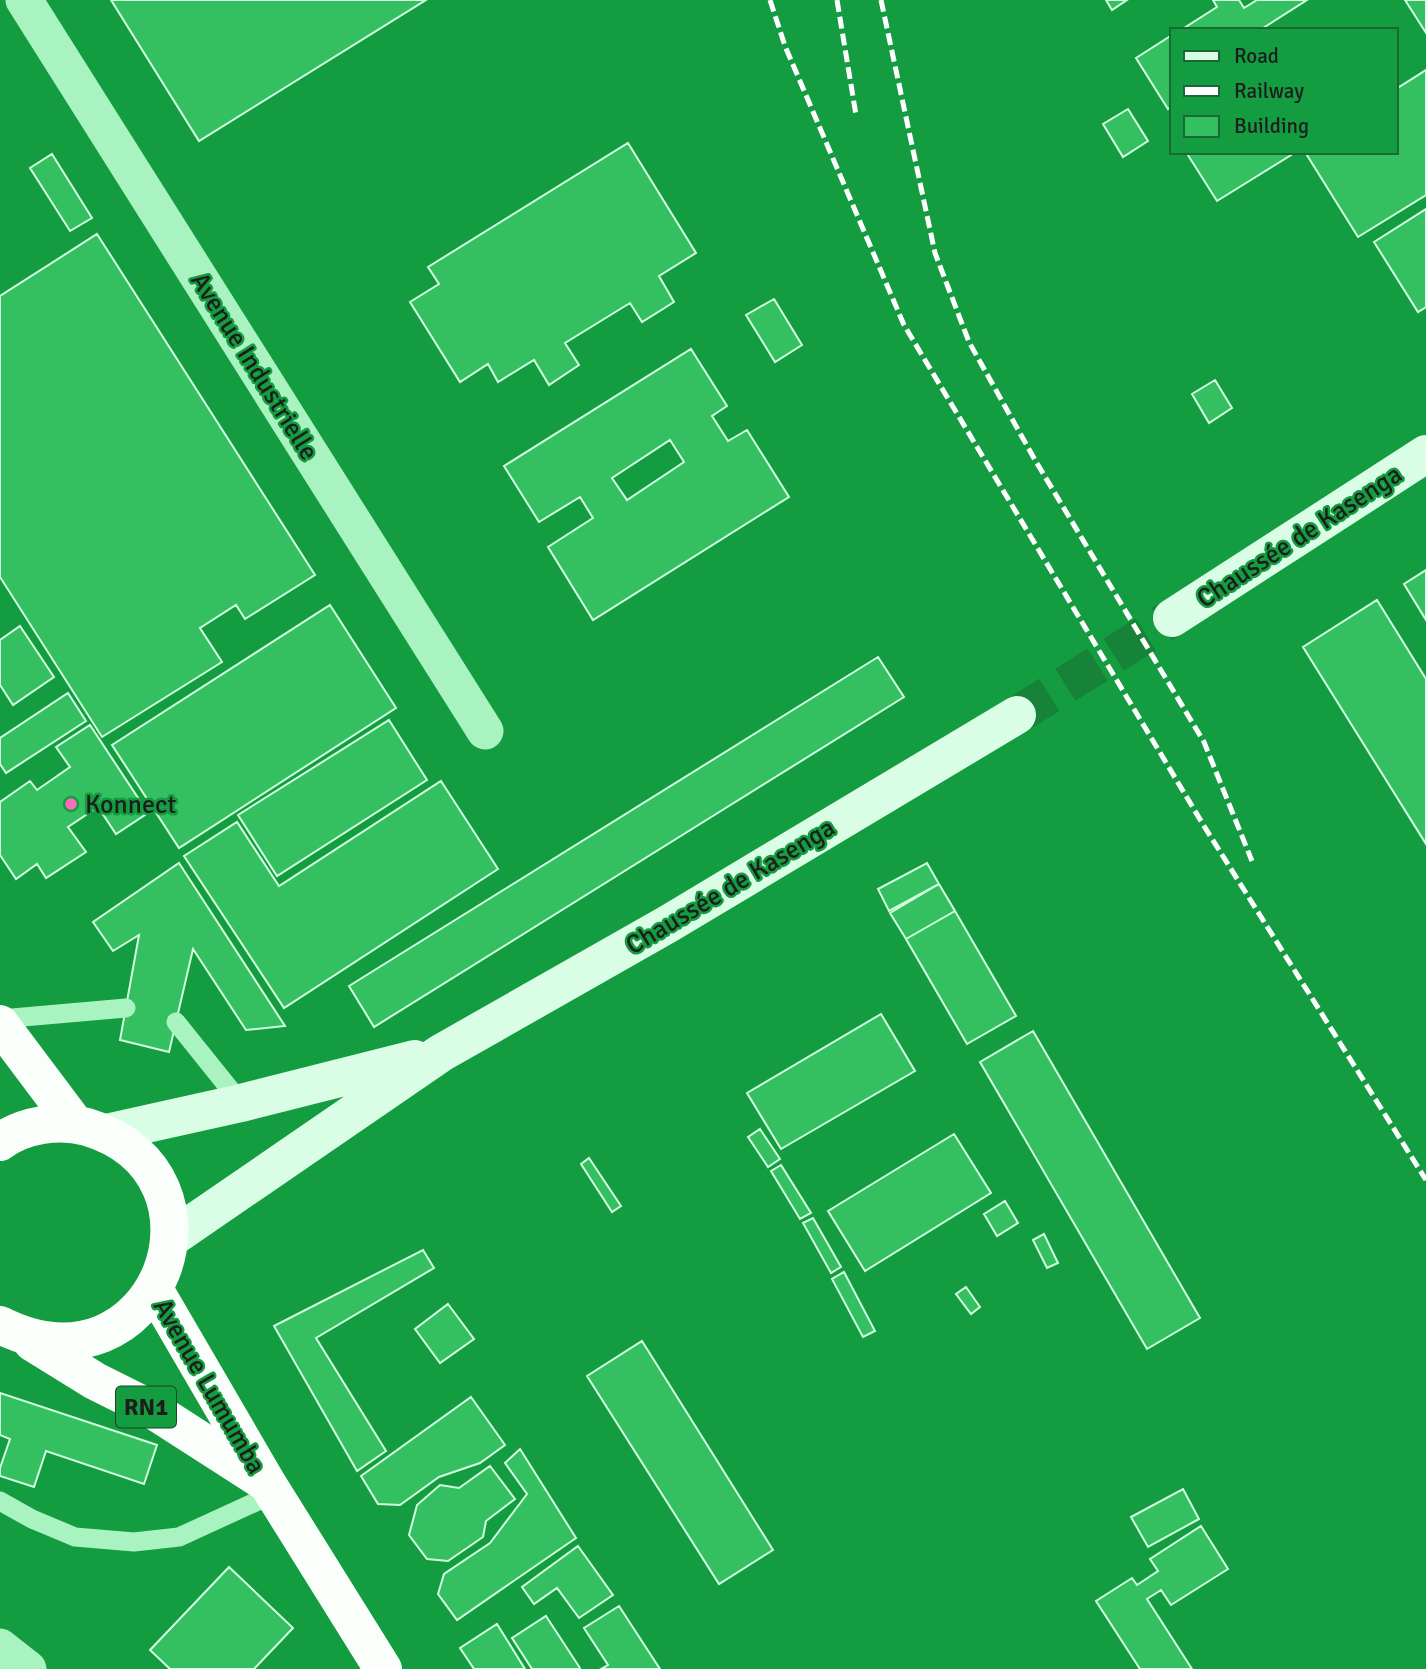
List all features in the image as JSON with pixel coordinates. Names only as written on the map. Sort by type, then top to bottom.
[{"type":"highway","name":"Avenue Lumumba","points":[[0,1024],[91,1129],[134,1151],[154,1176],[167,1206],[170,1239],[165,1265],[154,1289],[139,1309],[119,1325],[96,1336],[72,1342],[46,1341],[11,1330]]},
{"type":"highway","points":[[0,1142],[9,1135],[41,1125],[91,1129]]},
{"type":"highway","name":"Avenue Lumumba","points":[[154,1289],[270,1489],[383,1669]]},
{"type":"highway","name":"Avenue Lumumba","points":[[11,1330],[95,1381],[153,1410],[270,1489]]},
{"type":"main road","name":"Chaussée de Kasenga","points":[[1172,618],[1426,454]]},
{"type":"main road","name":"Chaussée de Kasenga","points":[[441,1053],[668,924],[1017,715]]},
{"type":"main road","points":[[91,1129],[241,1103],[441,1053]]},
{"type":"main road","points":[[170,1239],[441,1053]]},
{"type":"street","name":"Avenue Industrielle","points":[[24,0],[485,731]]},
{"type":"street","points":[[0,1647],[28,1669]]},
{"type":"lane","points":[[0,1019],[126,1008]]},
{"type":"lane","points":[[176,1022],[241,1103]]},
{"type":"lane","points":[[0,1501],[32,1520],[75,1537],[134,1542],[179,1537],[270,1489]]},
{"type":"building","points":[[111,0],[426,0],[199,141]]},
{"type":"building","points":[[1106,0],[1127,0],[1112,10]]},
{"type":"building","points":[[1213,0],[1239,0],[1244,8],[1257,0],[1307,0],[1263,28],[1184,28],[1217,7]]},
{"type":"building","points":[[1405,0],[1426,0],[1426,33]]},
{"type":"building","points":[[1170,36],[1168,109],[1136,58]]},
{"type":"building","points":[[1426,70],[1426,195],[1358,237],[1306,154],[1398,154],[1398,88]]},
{"type":"building","points":[[1128,109],[1148,141],[1123,157],[1103,124]]},
{"type":"building","points":[[628,143],[696,253],[659,276],[674,302],[642,322],[630,303],[565,343],[579,365],[549,385],[534,360],[498,382],[488,364],[460,382],[410,302],[439,284],[428,267]]},
{"type":"building","points":[[52,154],[92,218],[70,231],[30,168]]},
{"type":"building","points":[[1187,154],[1293,154],[1217,201]]},
{"type":"building","points":[[1426,209],[1426,307],[1418,312],[1374,242]]},
{"type":"building","points":[[97,234],[315,575],[245,619],[236,605],[200,628],[222,662],[102,737],[0,577],[0,296]]},
{"type":"building","points":[[774,299],[802,345],[775,362],[746,315]]},
{"type":"building","points":[[691,349],[727,406],[712,416],[728,441],[747,430],[789,497],[593,620],[548,547],[593,518],[580,497],[539,522],[504,466]],"holes":[[[670,440],[684,462],[627,500],[612,478]]]},
{"type":"building","points":[[1215,380],[1232,408],[1209,423],[1192,394]]},
{"type":"building","points":[[1426,570],[1426,620],[1404,584]]},
{"type":"building","points":[[1377,600],[1426,679],[1426,844],[1303,647]]},
{"type":"building","points":[[330,605],[396,708],[179,848],[112,745]]},
{"type":"building","points":[[20,626],[54,677],[13,705],[0,685],[0,640]]},
{"type":"building","points":[[878,657],[904,697],[374,1027],[349,986]]},
{"type":"building","points":[[68,693],[86,721],[6,773],[0,764],[0,738]]},
{"type":"building","points":[[389,720],[427,780],[277,876],[238,815]]},
{"type":"building","name":"Konnect","points":[[90,725],[148,813],[116,834],[98,807],[68,827],[86,852],[46,878],[37,864],[16,879],[0,855],[0,802],[30,781],[37,790],[70,767],[56,747]]},
{"type":"building","points":[[441,781],[498,869],[284,1008],[184,856],[237,822],[279,886]]},
{"type":"building","points":[[179,863],[285,1026],[246,1030],[193,949],[169,1052],[120,1040],[139,935],[113,951],[93,922]]},
{"type":"building","points":[[927,863],[939,884],[889,911],[878,889]]},
{"type":"building","points":[[939,884],[955,911],[906,939],[890,913]]},
{"type":"building","points":[[955,911],[1016,1016],[967,1044],[906,939]]},
{"type":"building","points":[[881,1014],[915,1071],[781,1149],[747,1093]]},
{"type":"building","points":[[1033,1031],[1200,1318],[1147,1349],[980,1062]]},
{"type":"building","points":[[760,1129],[780,1159],[768,1167],[748,1137]]},
{"type":"building","points":[[954,1134],[991,1193],[865,1271],[828,1211]]},
{"type":"building","points":[[589,1158],[621,1206],[612,1212],[581,1164]]},
{"type":"building","points":[[781,1165],[811,1213],[800,1219],[771,1171]]},
{"type":"building","points":[[1005,1201],[1018,1223],[997,1236],[984,1214]]},
{"type":"building","points":[[813,1218],[841,1267],[831,1273],[803,1223]]},
{"type":"building","points":[[1044,1234],[1058,1263],[1047,1268],[1033,1240]]},
{"type":"building","points":[[423,1250],[434,1268],[316,1338],[386,1451],[357,1471],[274,1326]]},
{"type":"building","points":[[844,1272],[875,1331],[863,1337],[832,1279]]},
{"type":"building","points":[[966,1287],[980,1307],[971,1314],[956,1294]]},
{"type":"building","points":[[448,1304],[474,1339],[440,1363],[415,1329]]},
{"type":"building","points":[[642,1341],[773,1550],[719,1584],[587,1376]]},
{"type":"building","points":[[0,1393],[157,1445],[144,1484],[46,1451],[34,1487],[0,1476],[10,1439],[0,1435]]},
{"type":"building","points":[[471,1397],[505,1445],[480,1463],[439,1477],[400,1505],[378,1504],[361,1476]]},
{"type":"building","points":[[520,1449],[576,1538],[457,1620],[438,1594],[444,1574],[490,1543],[527,1494],[505,1463]]},
{"type":"building","points":[[490,1466],[515,1499],[486,1521],[483,1537],[448,1561],[427,1559],[409,1535],[417,1505],[440,1485],[459,1488]]},
{"type":"building","points":[[1183,1489],[1199,1519],[1148,1547],[1131,1517]]},
{"type":"building","points":[[1201,1526],[1228,1569],[1171,1605],[1161,1590],[1147,1599],[1192,1669],[1140,1669],[1096,1601],[1132,1578],[1137,1585],[1158,1571],[1150,1559]]},
{"type":"building","points":[[578,1546],[613,1595],[579,1618],[557,1588],[534,1604],[522,1587]]},
{"type":"building","points":[[229,1567],[293,1628],[254,1669],[170,1669],[150,1650]]},
{"type":"building","points":[[619,1606],[660,1669],[601,1669],[608,1665],[584,1628]]},
{"type":"building","points":[[546,1616],[579,1669],[532,1669],[512,1638]]},
{"type":"building","points":[[497,1624],[525,1669],[474,1669],[460,1648]]},
{"type":"tunnel","points":[[1017,715],[1172,618]]},
{"type":"railway","points":[[770,0],[785,46],[904,325],[1204,826],[1426,1180]]},
{"type":"railway","points":[[837,0],[856,115]]},
{"type":"railway","points":[[881,0],[935,253],[969,342],[1035,460],[1204,742],[1252,861]]},
{"type":"place","name":"Konnect","points":[[71,804]]}]
